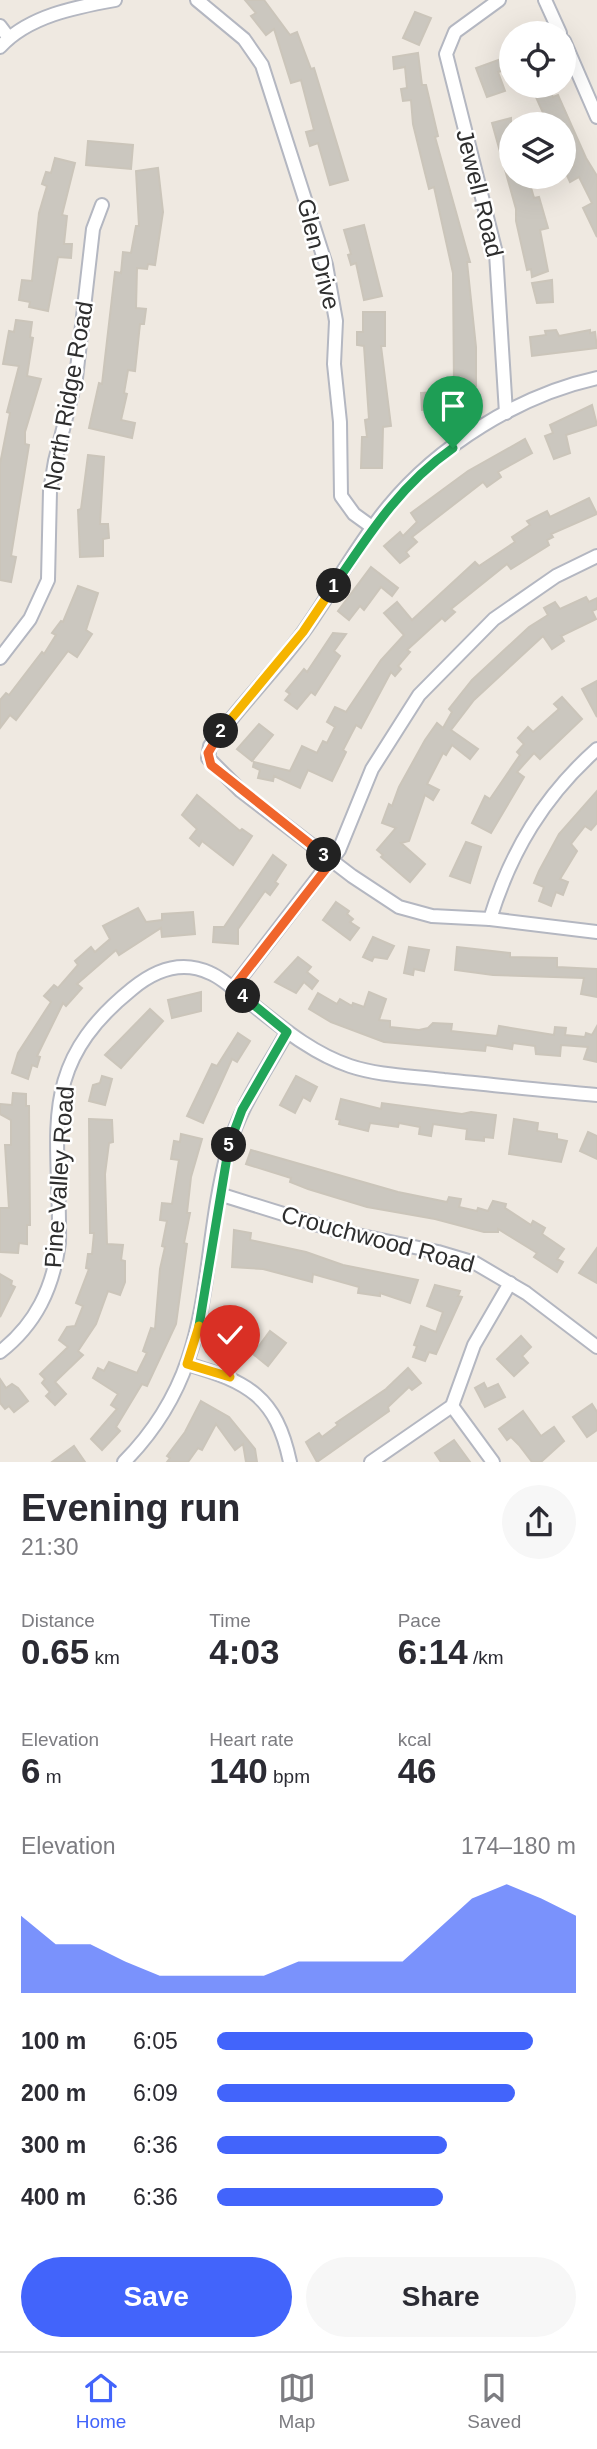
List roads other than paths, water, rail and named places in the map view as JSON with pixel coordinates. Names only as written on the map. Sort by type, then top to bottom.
[{"type":"street","points":[[0,26],[5,42],[62,11],[116,0]]},
{"type":"street","name":"Glen Drive","points":[[197,0],[253,47],[267,77],[326,265],[335,306],[334,364],[340,422],[338,487],[345,505],[372,527]]},
{"type":"street","name":"Jewell Road","points":[[499,0],[455,32],[446,54],[496,253],[506,413]]},
{"type":"street","points":[[545,0],[555,21]]},
{"type":"street","points":[[576,69],[597,117]]},
{"type":"street","name":"North Ridge Road","points":[[0,658],[30,619],[48,580],[50,491],[76,377],[93,229],[102,205]]},
{"type":"street","points":[[597,378],[568,386],[506,413],[423,470],[372,527],[303,632],[210,746],[208,758],[241,791],[332,861],[399,907],[432,916],[490,919],[597,932]]},
{"type":"street","points":[[233,988],[332,861],[384,747],[432,680],[482,629],[525,596],[597,556]]},
{"type":"street","points":[[490,919],[516,850],[533,819],[561,784],[597,749]]},
{"type":"street","name":"Pine Valley Road","points":[[0,1352],[25,1330],[44,1299],[54,1275],[59,1243],[59,1105],[68,1066],[79,1043],[121,998],[161,970],[185,966],[200,969],[233,988],[287,1032],[317,1051],[352,1066],[386,1073],[597,1095]]},
{"type":"street","points":[[124,1462],[163,1412],[187,1364],[200,1322],[228,1150],[242,1110],[287,1032]]},
{"type":"street","name":"Crouchwood Road","points":[[219,1194],[338,1231],[461,1258],[510,1283],[597,1348]]},
{"type":"street","points":[[371,1462],[452,1406],[474,1345],[510,1283]]},
{"type":"street","points":[[187,1364],[230,1377],[258,1396],[278,1424],[290,1462]]},
{"type":"street","points":[[452,1406],[493,1462]]}]
